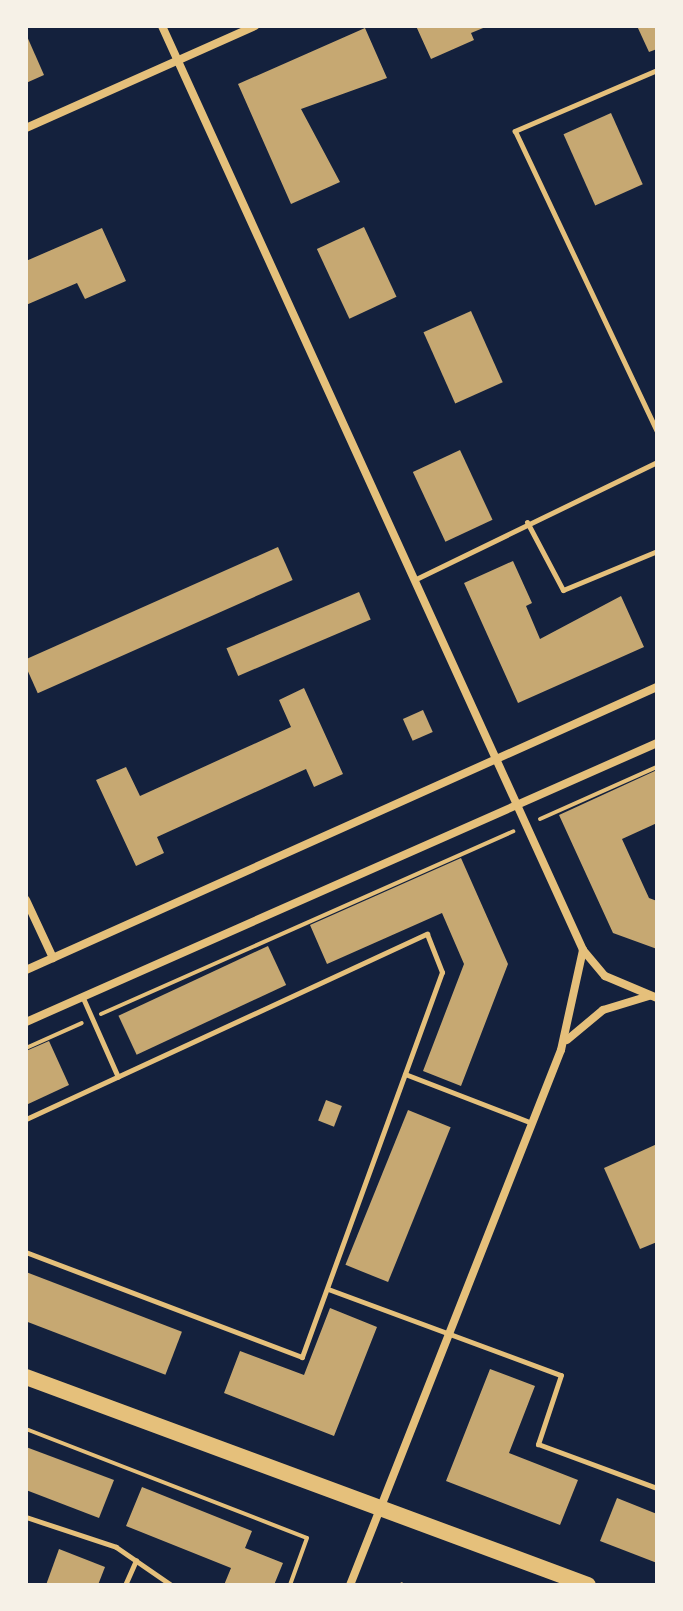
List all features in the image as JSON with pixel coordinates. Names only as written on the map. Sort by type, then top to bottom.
[{"type":"main road","points":[[26,1377],[383,1505],[588,1585]]},
{"type":"street","points":[[162,26],[520,804],[583,950],[605,976],[653,997]]},
{"type":"street","points":[[26,128],[255,26]]},
{"type":"street","points":[[26,970],[657,687]]},
{"type":"street","points":[[26,1022],[657,743]]},
{"type":"street","points":[[26,900],[53,958]]},
{"type":"street","points":[[350,1585],[561,1050],[583,950]]},
{"type":"street","points":[[561,1050],[571,1034],[603,1010],[653,997]]},
{"type":"lane","points":[[657,70],[515,131],[657,431]]},
{"type":"lane","points":[[416,579],[527,522],[657,462]]},
{"type":"lane","points":[[527,522],[563,590],[657,551]]},
{"type":"lane","points":[[26,1119],[427,934],[442,972],[302,1357],[26,1252]]},
{"type":"lane","points":[[82,997],[118,1077]]},
{"type":"lane","points":[[405,1074],[532,1123]]},
{"type":"lane","points":[[328,1289],[561,1375],[538,1444],[657,1488]]},
{"type":"lane","points":[[26,1517],[116,1547],[171,1585]]},
{"type":"lane","points":[[125,1585],[136,1560]]},
{"type":"path","points":[[26,1048],[657,767]]},
{"type":"path","points":[[26,1429],[307,1538],[290,1585]]},
{"type":"building","points":[[416,26],[488,26],[471,33],[474,40],[431,59]]},
{"type":"building","points":[[637,26],[657,26],[657,49],[649,52]]},
{"type":"building","points":[[365,28],[387,78],[301,109],[340,182],[291,204],[238,84]]},
{"type":"building","points":[[26,34],[44,75],[26,83]]},
{"type":"building","points":[[611,113],[643,184],[595,205],[563,134]]},
{"type":"building","points":[[364,227],[397,297],[349,319],[317,249]]},
{"type":"building","points":[[102,228],[126,281],[85,299],[77,283],[26,305],[26,261]]},
{"type":"building","points":[[471,311],[503,382],[455,403],[423,332]]},
{"type":"building","points":[[460,450],[493,520],[445,542],[413,472]]},
{"type":"building","points":[[278,547],[293,580],[38,693],[26,667],[26,659]]},
{"type":"building","points":[[513,561],[532,603],[526,606],[540,639],[621,596],[644,647],[518,703],[464,583]]},
{"type":"building","points":[[359,592],[371,620],[238,676],[226,648]]},
{"type":"building","points":[[304,688],[343,774],[314,787],[306,769],[157,837],[164,853],[136,866],[96,780],[126,767],[140,796],[291,727],[279,700]]},
{"type":"building","points":[[423,710],[433,732],[413,741],[403,719]]},
{"type":"building","points":[[657,770],[657,823],[622,839],[649,898],[657,901],[657,949],[613,933],[559,815]]},
{"type":"building","points":[[461,858],[508,964],[461,1086],[423,1071],[464,964],[442,913],[327,964],[310,925]]},
{"type":"building","points":[[268,946],[286,985],[137,1055],[118,1016]]},
{"type":"building","points":[[49,1041],[69,1085],[26,1105],[26,1051]]},
{"type":"building","points":[[326,1100],[342,1106],[334,1127],[318,1121]]},
{"type":"building","points":[[408,1110],[451,1127],[388,1282],[345,1265]]},
{"type":"building","points":[[657,1144],[657,1242],[640,1249],[604,1168]]},
{"type":"building","points":[[26,1272],[182,1332],[165,1375],[26,1321]]},
{"type":"building","points":[[330,1308],[377,1327],[334,1436],[224,1393],[240,1351],[304,1375]]},
{"type":"building","points":[[490,1369],[535,1386],[509,1453],[578,1480],[560,1525],[446,1481]]},
{"type":"building","points":[[26,1447],[114,1480],[99,1518],[26,1490]]},
{"type":"building","points":[[142,1487],[252,1531],[245,1548],[283,1563],[274,1585],[224,1585],[231,1568],[126,1526]]},
{"type":"building","points":[[617,1498],[657,1514],[657,1563],[600,1541]]},
{"type":"building","points":[[59,1549],[105,1567],[98,1585],[46,1585]]}]
